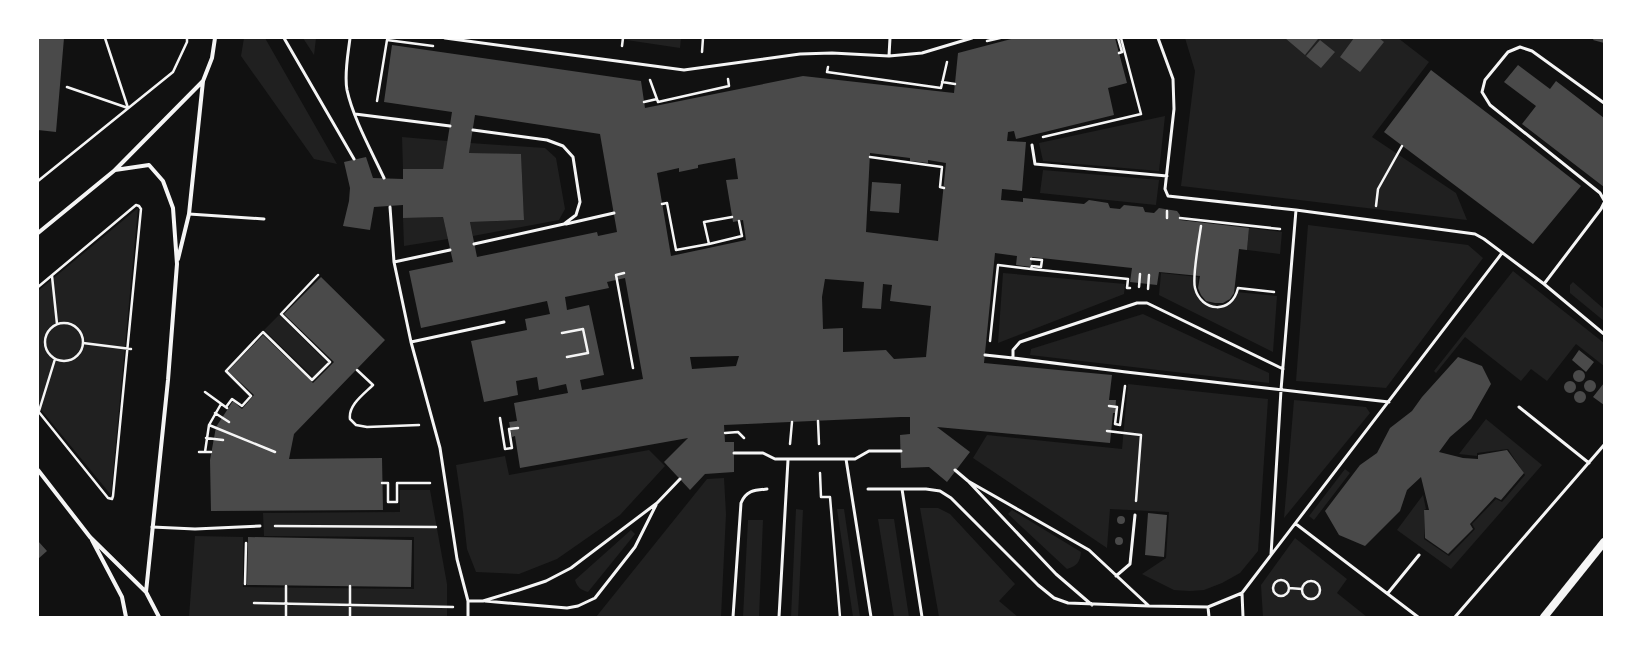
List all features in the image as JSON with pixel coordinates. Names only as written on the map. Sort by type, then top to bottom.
[{"type":"main road","points":[[1544,617],[1604,542]]},
{"type":"street","points":[[176,264],[189,214],[203,81],[212,58],[215,38]]},
{"type":"street","points":[[38,233],[115,170],[203,81]]},
{"type":"street","points":[[115,170],[149,165],[163,181],[173,208],[176,264],[168,380],[146,592]]},
{"type":"street","points":[[38,470],[90,537],[146,592],[159,617]]},
{"type":"street","points":[[90,537],[122,597],[126,617]]},
{"type":"lane","points":[[284,38],[354,159]]},
{"type":"lane","points":[[350,38],[346,65],[347,90],[355,114],[384,178]]},
{"type":"lane","points":[[446,38],[684,70],[800,54],[832,53],[889,56],[922,53],[972,38]]},
{"type":"lane","points":[[889,56],[890,38]]},
{"type":"lane","points":[[1158,38],[1173,79],[1174,109],[1166,189],[1168,196],[1296,210],[1475,234],[1484,239],[1544,284],[1604,334]]},
{"type":"lane","points":[[1604,104],[1532,51],[1520,47],[1508,52],[1485,80],[1482,92],[1490,104],[1600,193],[1604,200]]},
{"type":"lane","points":[[355,114],[450,126]]},
{"type":"lane","points":[[472,130],[548,140],[564,146],[573,157],[580,202],[576,215],[564,224]]},
{"type":"lane","points":[[1032,145],[1035,164],[1167,176]]},
{"type":"lane","points":[[1544,284],[1602,209],[1604,203]]},
{"type":"lane","points":[[390,207],[394,262],[411,342],[434,425],[446,483],[458,559],[468,601],[468,617]]},
{"type":"lane","points":[[1271,554],[1281,390],[1296,210]]},
{"type":"lane","points":[[474,244],[614,213]]},
{"type":"lane","points":[[189,214],[264,219]]},
{"type":"lane","points":[[394,262],[450,250]]},
{"type":"lane","points":[[868,489],[926,489],[940,492],[951,498],[1038,585],[1054,598],[1068,603],[1092,605],[1208,607],[1242,593],[1502,253]]},
{"type":"lane","points":[[1013,358],[1013,350],[1020,342],[1137,303],[1147,303],[1283,368]]},
{"type":"lane","points":[[411,342],[504,322]]},
{"type":"lane","points":[[987,355],[1389,402]]},
{"type":"lane","points":[[1519,407],[1588,463]]},
{"type":"lane","points":[[1455,617],[1604,445]]},
{"type":"lane","points":[[734,453],[763,453],[775,460],[788,460],[854,459],[869,451],[901,451]]},
{"type":"lane","points":[[846,459],[871,617]]},
{"type":"lane","points":[[779,617],[788,460]]},
{"type":"lane","points":[[955,470],[968,481],[1056,574],[1092,605]]},
{"type":"lane","points":[[483,601],[546,581],[571,568],[657,503],[680,479]]},
{"type":"lane","points":[[968,481],[1089,550],[1149,606]]},
{"type":"lane","points":[[902,488],[922,617]]},
{"type":"lane","points":[[733,617],[741,503],[744,496],[748,492],[768,489]]},
{"type":"lane","points":[[468,601],[567,608],[578,606],[595,598],[635,546],[657,503]]},
{"type":"lane","points":[[1116,576],[1130,564],[1135,515]]},
{"type":"lane","points":[[1296,524],[1418,617]]},
{"type":"lane","points":[[152,527],[195,529],[260,526]]},
{"type":"lane","points":[[1388,593],[1419,555]]},
{"type":"lane","points":[[1242,593],[1243,617]]},
{"type":"lane","points":[[1208,607],[1209,617]]},
{"type":"path","points":[[105,38],[128,108]]},
{"type":"path","points":[[38,181],[173,72],[187,42],[187,38]]},
{"type":"path","points":[[1119,53],[1122,52],[1120,38]]},
{"type":"path","points":[[1037,139],[1141,114],[1120,38]]},
{"type":"path","points":[[374,116],[387,40],[441,48]]},
{"type":"path","points":[[649,78],[658,102],[729,86],[725,65]]},
{"type":"path","points":[[942,82],[954,84]]},
{"type":"path","points":[[67,87],[128,108]]},
{"type":"path","points":[[644,102],[657,98]]},
{"type":"path","points":[[1374,220],[1378,189],[1402,146]]},
{"type":"path","points":[[870,157],[942,168],[940,187],[944,188]]},
{"type":"path","points":[[662,204],[667,203],[676,250],[742,236],[739,221]]},
{"type":"path","points":[[38,287],[136,205],[141,208],[130,349],[112,499],[108,498],[38,411],[56,359]]},
{"type":"path","points":[[709,244],[704,222],[732,217]]},
{"type":"path","points":[[1180,218],[1229,225],[1294,231]]},
{"type":"path","points":[[1201,226],[1195,287],[1198,296],[1206,304],[1215,307],[1225,306],[1233,302],[1238,288],[1289,294]]},
{"type":"path","points":[[1031,259],[1042,260],[1041,267],[1032,266],[1032,269]]},
{"type":"path","points":[[987,355],[998,265],[1128,279],[1128,288],[1148,290]]},
{"type":"path","points":[[624,273],[616,275],[633,368]]},
{"type":"path","points":[[205,392],[227,408],[232,398],[242,406],[251,396],[226,371],[263,332],[312,380],[330,362],[281,314],[318,275]]},
{"type":"path","points":[[52,276],[57,324]]},
{"type":"path","points":[[66,322],[77,327],[81,332],[83,343],[81,350],[73,359],[61,361],[56,359],[47,351],[44,339],[49,329],[57,324],[66,322]]},
{"type":"path","points":[[562,333],[583,330],[588,353],[567,356]]},
{"type":"path","points":[[83,343],[130,349]]},
{"type":"path","points":[[357,370],[373,385],[353,405],[349,414],[350,419],[356,425],[367,427],[434,425]]},
{"type":"path","points":[[1109,406],[1116,407],[1115,424],[1120,425],[1126,372]]},
{"type":"path","points":[[204,452],[209,424],[221,404]]},
{"type":"path","points":[[215,413],[229,422]]},
{"type":"path","points":[[500,418],[506,449],[512,448],[509,429],[518,428]]},
{"type":"path","points":[[788,460],[792,422]]},
{"type":"path","points":[[209,424],[275,452]]},
{"type":"path","points":[[1107,431],[1141,435],[1135,515]]},
{"type":"path","points":[[206,438],[223,440]]},
{"type":"path","points":[[199,452],[211,452]]},
{"type":"path","points":[[382,483],[388,483],[388,502],[397,502],[397,483],[446,483]]},
{"type":"path","points":[[821,497],[830,497],[840,617]]},
{"type":"path","points":[[260,526],[452,527]]},
{"type":"path","points":[[245,584],[247,560],[246,542]]},
{"type":"path","points":[[1278,580],[1285,580],[1289,584],[1289,588],[1289,591],[1284,596],[1278,596],[1273,591],[1273,584],[1278,580]]},
{"type":"path","points":[[1308,581],[1315,581],[1320,586],[1320,593],[1315,598],[1308,598],[1303,593],[1302,589],[1308,581]]},
{"type":"path","points":[[286,586],[286,617]]},
{"type":"path","points":[[350,586],[350,617]]},
{"type":"path","points":[[1289,588],[1302,589]]},
{"type":"path","points":[[254,603],[468,607]]},
{"type":"shaded area","points":[[244,38],[265,38],[337,164],[314,159],[241,56]]},
{"type":"shaded area","points":[[303,38],[316,38],[314,55]]},
{"type":"shaded area","points":[[613,38],[681,38],[680,48]]},
{"type":"shaded area","points":[[1185,38],[1398,38],[1429,62],[1372,137],[1456,193],[1467,220],[1181,186],[1195,71]]},
{"type":"shaded area","points":[[1165,116],[1159,171],[1043,161],[1039,143]]},
{"type":"shaded area","points":[[402,137],[448,141],[443,169],[403,169]]},
{"type":"shaded area","points":[[470,143],[545,148],[556,158],[565,209],[559,220],[473,236],[470,222],[524,220],[521,155],[469,153]]},
{"type":"shaded area","points":[[1043,170],[1159,180],[1156,205],[1040,193]]},
{"type":"shaded area","points":[[138,208],[111,495],[38,406],[38,291]]},
{"type":"shaded area","points":[[443,217],[448,239],[404,246],[403,218]]},
{"type":"shaded area","points":[[1308,225],[1468,245],[1483,258],[1386,388],[1296,381]]},
{"type":"shaded area","points":[[1249,228],[1282,232],[1280,254],[1247,250]]},
{"type":"shaded area","points":[[1513,271],[1604,343],[1604,366],[1576,344],[1547,381],[1531,369],[1521,381],[1465,337],[1436,373],[1434,371]]},
{"type":"shaded area","points":[[1003,273],[1125,284],[1124,294],[998,343]]},
{"type":"shaded area","points":[[1161,273],[1198,277],[1197,289],[1199,294],[1211,304],[1217,305],[1227,303],[1232,299],[1236,292],[1277,296],[1273,352],[1159,295]]},
{"type":"shaded area","points":[[1573,282],[1604,309],[1604,321],[1570,293],[1570,285]]},
{"type":"shaded area","points":[[1143,314],[1269,373],[1269,383],[1030,355],[1031,349]]},
{"type":"shaded area","points":[[279,315],[327,362],[313,377],[264,330]]},
{"type":"shaded area","points":[[1128,384],[1268,399],[1258,551],[1240,573],[1222,583],[1204,590],[1174,590],[1142,574],[1166,558],[1169,512],[1110,509],[1107,548],[973,458],[987,435],[1122,449]]},
{"type":"shaded area","points":[[1294,400],[1366,407],[1370,413],[1284,518]]},
{"type":"shaded area","points":[[1486,419],[1542,465],[1451,569],[1397,530],[1423,495],[1426,509],[1424,510],[1424,539],[1449,556],[1475,529],[1472,524],[1496,499],[1502,502],[1525,475],[1508,449],[1477,453],[1477,456],[1459,454]]},
{"type":"shaded area","points":[[649,450],[665,466],[620,515],[557,559],[519,574],[476,572],[467,549],[456,465],[505,456],[509,475]]},
{"type":"shaded area","points":[[1345,469],[1350,473],[1314,520],[1309,516]]},
{"type":"shaded area","points":[[724,478],[726,514],[721,617],[596,617],[707,479]]},
{"type":"shaded area","points":[[400,490],[430,490],[447,584],[447,617],[189,617],[195,536],[243,537],[243,587],[414,589],[414,537],[264,536],[263,513],[400,512]]},
{"type":"shaded area","points":[[920,508],[938,508],[950,514],[1015,584],[999,601],[1018,617],[939,617]]},
{"type":"shaded area","points":[[796,509],[803,510],[798,617],[791,617]]},
{"type":"shaded area","points":[[837,509],[844,509],[860,617],[853,617]]},
{"type":"shaded area","points":[[1012,510],[1081,552],[1077,563],[1067,569],[1008,514]]},
{"type":"shaded area","points":[[878,519],[894,519],[909,617],[894,617]]},
{"type":"shaded area","points":[[748,520],[763,520],[759,617],[743,617]]},
{"type":"shaded area","points":[[631,530],[635,534],[588,592],[580,588],[575,580]]},
{"type":"shaded area","points":[[1295,538],[1347,579],[1337,593],[1367,617],[1263,617],[1261,585]]},
{"type":"building","points":[[38,38],[64,38],[56,132],[38,130]]},
{"type":"building","points":[[1015,38],[1115,38],[1127,83],[1108,88],[1114,115],[1016,139],[1014,131],[1008,132],[1007,141],[1026,142],[1022,191],[1002,189],[1001,200],[1023,202],[1023,198],[1084,204],[1089,200],[1108,203],[1110,208],[1120,209],[1124,205],[1143,207],[1145,212],[1154,213],[1159,208],[1177,211],[1180,215],[1180,220],[1249,228],[1247,250],[1239,249],[1234,293],[1230,299],[1223,303],[1206,301],[1198,288],[1200,276],[1159,272],[1157,285],[1130,282],[1132,268],[1032,257],[1031,267],[1016,265],[1017,256],[995,253],[984,363],[1112,375],[1109,400],[1116,400],[1110,443],[937,427],[970,452],[947,482],[929,467],[901,468],[900,435],[910,434],[910,417],[901,417],[724,425],[725,442],[734,442],[734,472],[705,474],[690,490],[664,462],[688,438],[520,468],[515,436],[512,437],[509,422],[517,421],[514,403],[568,393],[566,384],[539,390],[537,377],[516,381],[518,395],[484,402],[471,341],[527,330],[525,319],[550,314],[547,301],[421,328],[409,271],[453,262],[443,217],[403,218],[403,205],[374,207],[370,230],[343,226],[349,201],[350,188],[344,162],[366,157],[373,178],[403,179],[403,169],[443,169],[452,112],[384,102],[392,45],[641,81],[645,108],[803,76],[954,93],[958,53]],"holes":[[[475,115],[600,134],[617,232],[598,236],[597,232],[477,257],[470,222],[524,220],[521,154],[469,153]],[[870,153],[910,158],[910,161],[928,163],[928,160],[946,163],[938,241],[866,232]],[[735,158],[738,179],[726,180],[733,222],[743,220],[746,240],[671,256],[657,173],[679,168],[679,172],[698,168],[698,165]],[[625,278],[643,379],[582,390],[580,380],[604,375],[589,305],[567,310],[565,297],[609,288],[607,282]],[[825,279],[864,282],[862,308],[881,309],[883,284],[892,285],[890,301],[931,306],[926,357],[894,359],[886,350],[843,352],[843,328],[823,329],[822,297]],[[739,356],[736,366],[692,369],[690,357]]]},
{"type":"building","points":[[1285,38],[1316,38],[1318,39],[1305,55]]},
{"type":"building","points":[[1354,38],[1379,38],[1384,42],[1360,72],[1340,57]]},
{"type":"building","points":[[1594,38],[1604,38],[1604,43],[1593,40]]},
{"type":"building","points":[[1320,40],[1335,52],[1321,68],[1306,56]]},
{"type":"building","points":[[1518,65],[1550,89],[1556,81],[1604,118],[1604,187],[1522,124],[1536,106],[1504,82]]},
{"type":"building","points":[[1431,70],[1581,186],[1533,244],[1384,132]]},
{"type":"building","points":[[872,182],[901,184],[899,213],[870,211]]},
{"type":"building","points":[[321,277],[385,340],[294,434],[289,459],[382,458],[383,510],[211,511],[210,460],[216,427],[233,401],[242,409],[254,395],[228,371],[263,335],[313,383],[334,362],[284,314]]},
{"type":"building","points":[[1579,350],[1594,362],[1586,372],[1572,360]]},
{"type":"building","points":[[1458,357],[1482,366],[1491,384],[1471,419],[1450,437],[1439,452],[1463,458],[1478,459],[1478,455],[1507,450],[1524,473],[1501,500],[1495,497],[1470,524],[1473,529],[1448,554],[1425,538],[1424,510],[1429,510],[1421,477],[1407,490],[1400,511],[1365,546],[1339,535],[1325,511],[1360,465],[1377,453],[1390,428],[1412,411],[1422,397]]},
{"type":"building","points":[[1579,370],[1583,372],[1585,376],[1583,380],[1579,382],[1575,380],[1573,376],[1575,372]]},
{"type":"building","points":[[1590,380],[1594,382],[1596,386],[1594,390],[1590,392],[1586,390],[1584,386],[1586,382]]},
{"type":"building","points":[[1570,381],[1574,383],[1576,387],[1574,391],[1570,393],[1566,391],[1564,387],[1566,383]]},
{"type":"building","points":[[1604,383],[1604,405],[1593,397]]},
{"type":"building","points":[[1580,391],[1584,393],[1586,397],[1584,401],[1580,403],[1576,401],[1574,397],[1576,393]]},
{"type":"building","points":[[1148,513],[1167,515],[1164,557],[1145,555]]},
{"type":"building","points":[[1119,516],[1123,516],[1125,520],[1123,524],[1119,524],[1117,522],[1117,518]]},
{"type":"building","points":[[248,537],[412,540],[411,587],[247,585]]},
{"type":"building","points":[[1117,537],[1121,537],[1123,541],[1121,545],[1117,545],[1115,543],[1115,539]]},
{"type":"building","points":[[38,541],[47,551],[38,559]]}]
